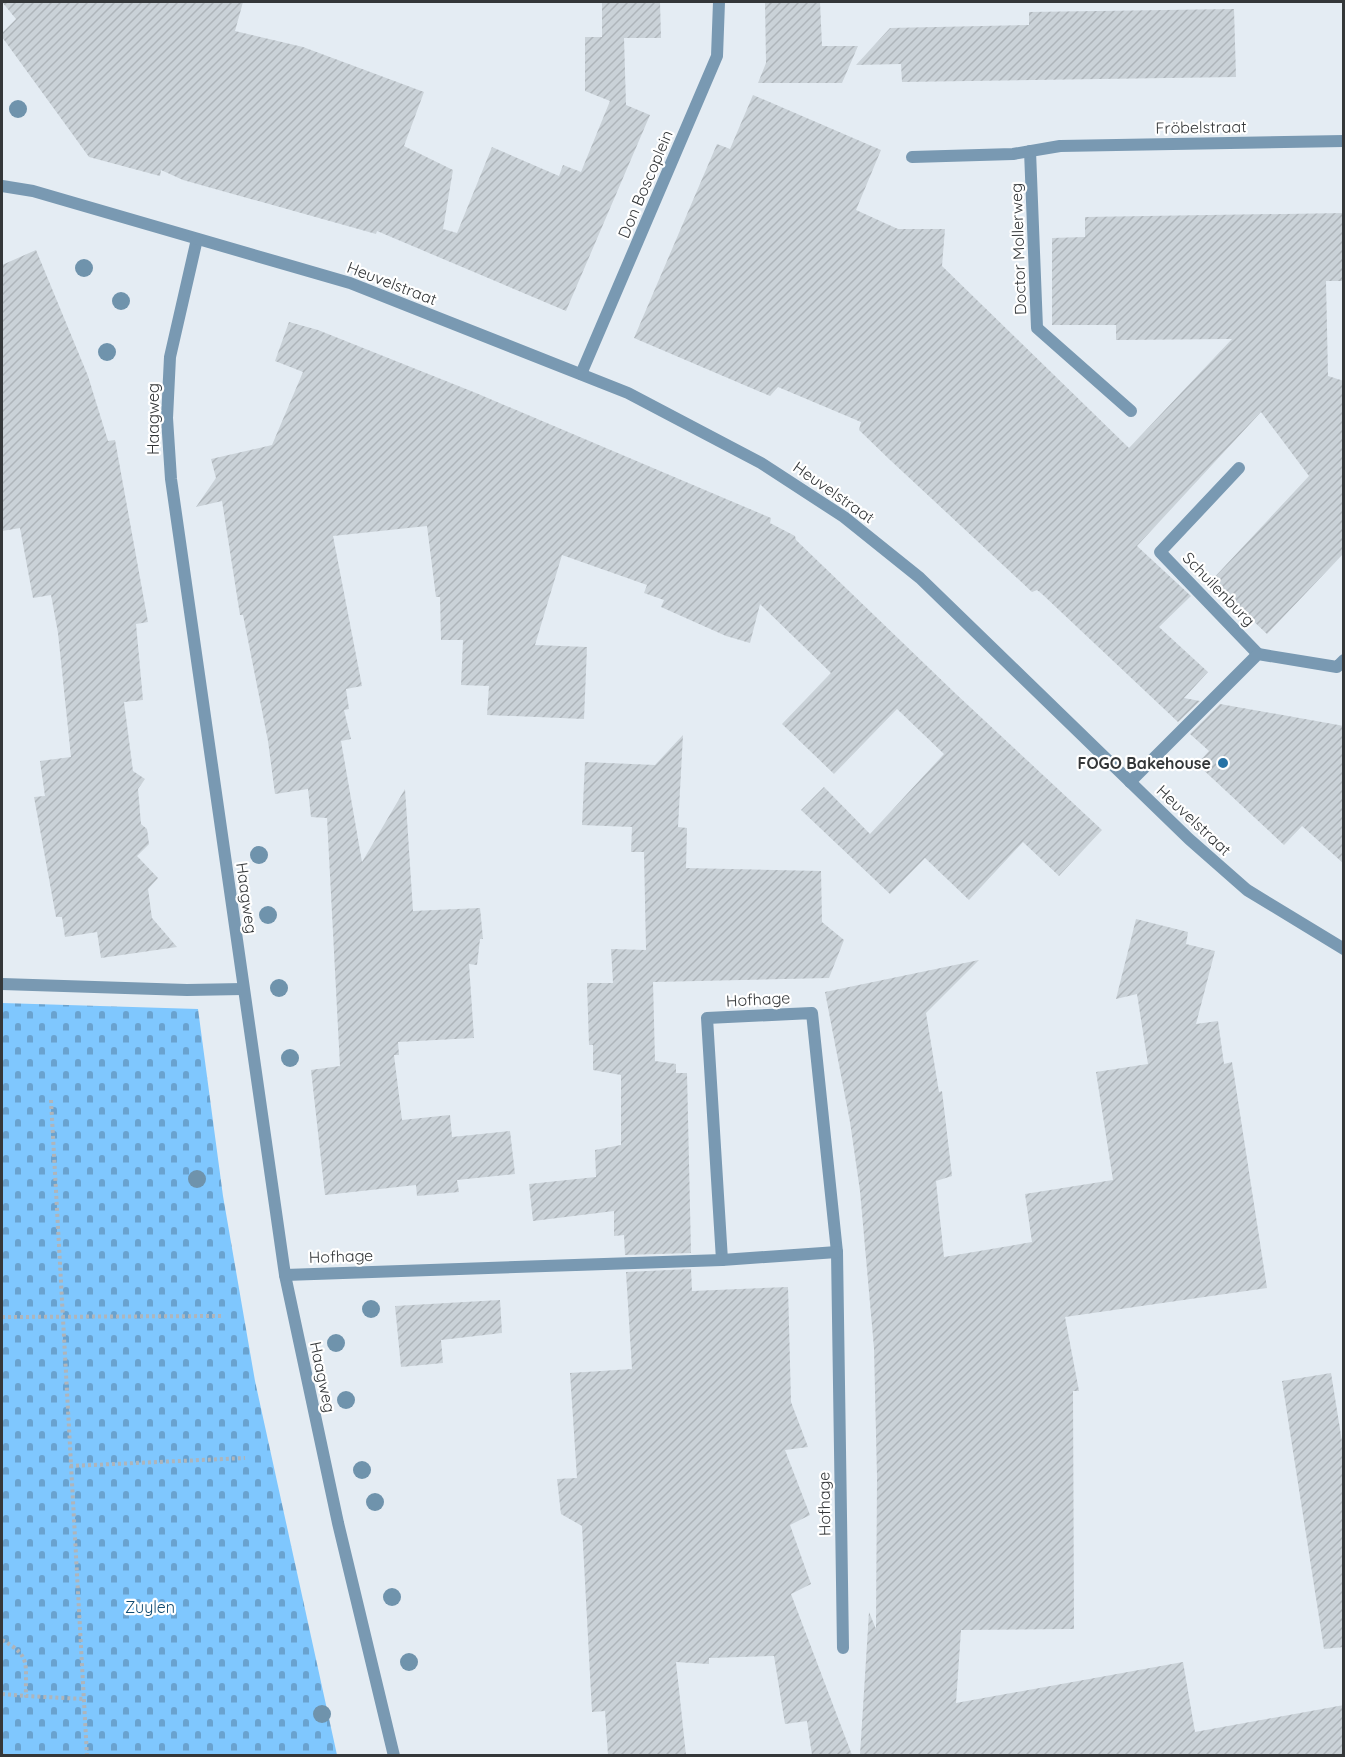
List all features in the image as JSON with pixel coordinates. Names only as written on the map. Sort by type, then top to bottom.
[{"type":"street","name":"Don Boscoplein","points":[[581,374],[717,57],[719,2]]},
{"type":"street","name":"Fröbelstraat","points":[[912,157],[1013,154],[1060,146],[1344,141]]},
{"type":"street","name":"Doctor Mollerweg","points":[[1030,151],[1037,328],[1131,411]]},
{"type":"street","points":[[2,186],[33,191],[196,239]]},
{"type":"street","name":"Heuvelstraat","points":[[196,239],[350,283],[581,374],[628,393],[770,468],[844,517],[920,578],[1130,782],[1247,890],[1344,949]]},
{"type":"street","name":"Haagweg","points":[[196,239],[170,357],[167,418],[171,479],[285,1275],[328,1479],[394,1755]]},
{"type":"street","name":"Schuilenburg","points":[[1239,468],[1160,552],[1258,654]]},
{"type":"street","points":[[1130,782],[1258,654],[1337,667],[1344,660]]},
{"type":"street","points":[[2,984],[187,990],[243,989]]},
{"type":"street","name":"Hofhage","points":[[722,1260],[707,1018],[812,1013],[837,1252],[843,1648]]},
{"type":"street","name":"Hofhage","points":[[285,1275],[722,1260],[837,1252]]},
{"type":"path","points":[[51,1100],[87,1755]]},
{"type":"path","points":[[2,1317],[222,1316]]},
{"type":"path","points":[[70,1466],[245,1458]]},
{"type":"path","points":[[2,1640],[20,1650],[25,1659],[26,1696]]},
{"type":"path","points":[[2,1694],[84,1699]]},
{"type":"green space","name":"Zuylen","points":[[2,1003],[198,1009],[223,1196],[255,1381],[337,1755],[2,1755]]},
{"type":"building","points":[[2,2],[243,2],[235,31],[303,47],[424,92],[404,146],[453,170],[443,229],[457,233],[492,147],[559,176],[563,165],[581,172],[610,101],[585,91],[585,37],[602,37],[602,3],[660,2],[661,38],[624,38],[626,105],[650,115],[566,311],[377,231],[376,234],[183,180],[161,170],[160,176],[89,157],[2,37],[2,33],[16,19]]},
{"type":"building","points":[[765,2],[820,2],[822,46],[858,46],[842,83],[758,83],[766,63]]},
{"type":"building","points":[[1234,9],[1236,77],[902,82],[901,64],[856,65],[890,28],[1029,25],[1029,12]]},
{"type":"building","points":[[753,95],[881,150],[856,210],[898,229],[945,229],[942,266],[1129,448],[1232,339],[1116,340],[1116,325],[1052,325],[1052,238],[1085,237],[1085,217],[1344,213],[1344,281],[1326,281],[1328,376],[1344,381],[1344,553],[1267,634],[1211,581],[1309,476],[1261,412],[1137,546],[1191,596],[1159,627],[1208,672],[1184,698],[1200,701],[1178,722],[1042,594],[1037,590],[1032,592],[889,459],[859,430],[861,422],[778,387],[770,396],[634,338],[717,144],[730,149]]},
{"type":"building","points":[[36,250],[88,376],[108,441],[115,440],[148,622],[136,624],[143,700],[124,702],[133,771],[145,779],[138,789],[141,824],[147,829],[149,844],[137,856],[158,878],[148,889],[152,918],[177,947],[101,958],[97,932],[65,937],[62,917],[56,917],[34,797],[45,796],[40,761],[71,757],[58,633],[51,595],[33,598],[20,528],[2,531],[2,265]]},
{"type":"building","points":[[289,322],[318,330],[476,393],[771,518],[770,523],[795,536],[796,540],[956,694],[1102,830],[1059,876],[1023,842],[969,900],[925,858],[890,894],[801,810],[824,787],[870,834],[944,754],[897,709],[834,774],[782,724],[831,673],[760,604],[750,643],[726,636],[661,607],[664,600],[644,593],[647,585],[562,555],[535,645],[587,647],[584,719],[487,715],[489,686],[461,685],[463,640],[441,640],[440,597],[436,597],[427,526],[333,536],[362,686],[346,689],[349,709],[344,710],[351,739],[341,741],[362,862],[405,789],[413,911],[480,908],[483,939],[480,939],[477,965],[469,964],[474,1038],[398,1042],[399,1055],[394,1055],[402,1120],[450,1115],[452,1137],[510,1131],[515,1174],[457,1180],[459,1192],[417,1196],[416,1185],[325,1195],[311,1070],[340,1066],[327,818],[311,817],[308,789],[275,794],[268,741],[243,615],[240,615],[222,501],[196,507],[216,478],[211,459],[272,445],[303,372],[275,361]]},
{"type":"building","points":[[1220,704],[1344,726],[1344,864],[1302,826],[1284,845],[1197,764],[1209,751],[1190,734]]},
{"type":"building","points":[[683,735],[678,827],[687,828],[686,868],[821,871],[822,922],[844,940],[829,978],[653,982],[655,1061],[676,1064],[676,1073],[687,1073],[691,1253],[625,1255],[624,1235],[614,1236],[614,1211],[533,1221],[529,1184],[596,1177],[595,1150],[621,1145],[621,1075],[593,1070],[593,1045],[589,1045],[587,983],[613,983],[611,949],[646,950],[644,852],[631,852],[632,827],[582,825],[585,762],[655,765]]},
{"type":"building","points":[[1136,919],[1188,932],[1186,944],[1215,951],[1196,1024],[1218,1021],[1224,1064],[1232,1062],[1267,1288],[1065,1317],[1079,1391],[1073,1391],[1074,1629],[961,1630],[956,1703],[1183,1662],[1195,1732],[1344,1705],[1344,1755],[860,1755],[869,1612],[876,1629],[877,1477],[874,1348],[860,1191],[850,1122],[825,992],[979,960],[926,1013],[939,1092],[942,1091],[952,1176],[936,1181],[944,1257],[1032,1242],[1025,1194],[1113,1180],[1096,1072],[1148,1064],[1137,994],[1116,999]]},
{"type":"building","points":[[691,1269],[692,1291],[788,1287],[791,1402],[808,1447],[785,1450],[810,1515],[790,1525],[811,1584],[791,1594],[852,1755],[812,1755],[807,1721],[785,1724],[774,1656],[709,1658],[709,1664],[676,1662],[686,1755],[608,1755],[605,1711],[592,1712],[582,1526],[561,1514],[557,1479],[577,1478],[570,1373],[632,1369],[626,1272]]},
{"type":"building","points":[[500,1300],[502,1333],[441,1340],[443,1363],[401,1367],[395,1306]]},
{"type":"building","points":[[1331,1373],[1344,1454],[1344,1647],[1324,1649],[1282,1381]]},
{"type":"place","name":"FOGO Bakehouse","points":[[1223,763]]}]
